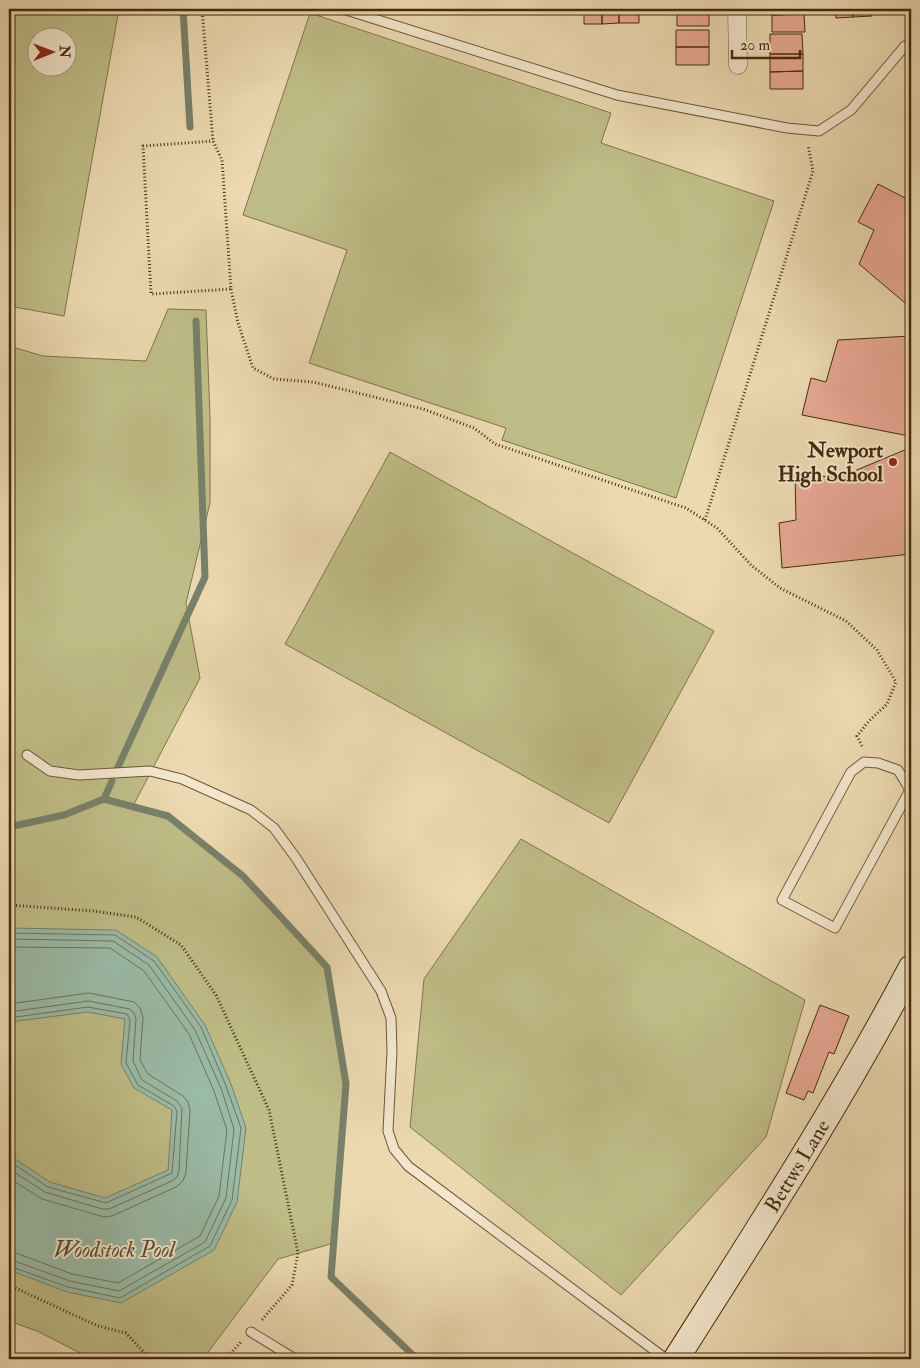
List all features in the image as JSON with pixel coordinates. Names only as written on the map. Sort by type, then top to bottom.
[{"type":"street","points":[[736,9],[738,65]]},
{"type":"street","name":"Bettws Lane","points":[[676,1359],[792,1175],[880,1027],[911,968]]},
{"type":"lane","points":[[343,9],[617,95],[787,128],[819,131],[851,110],[905,46],[911,42]]},
{"type":"lane","points":[[27,755],[50,772],[78,775],[150,771],[182,779],[251,810],[274,828],[296,858],[381,991],[391,1018],[392,1051],[388,1131],[394,1149],[408,1166],[666,1359]]},
{"type":"lane","points":[[864,762],[878,763],[898,770],[910,789],[835,928],[782,900],[851,772],[864,762]]},
{"type":"lane","points":[[252,1332],[295,1359]]},
{"type":"path","points":[[202,9],[213,141],[222,160],[231,289],[238,323],[253,368],[274,379],[314,382],[423,409],[474,428],[495,444],[686,508],[705,520],[717,528],[751,565],[780,588],[846,621],[877,650],[896,682],[888,704],[869,721],[857,736],[864,752],[864,762]]},
{"type":"path","points":[[705,520],[813,171],[805,130]]},
{"type":"path","points":[[213,141],[143,146],[151,294],[231,289]]},
{"type":"path","points":[[9,905],[94,911],[136,917],[181,945],[216,995],[269,1110],[298,1253],[292,1284],[252,1332],[231,1353],[210,1359]]},
{"type":"path","points":[[9,1286],[98,1326],[126,1333],[150,1359]]},
{"type":"shaded area","points":[[9,9],[119,9],[64,316],[9,306]]},
{"type":"shaded area","points":[[310,13],[611,113],[601,143],[774,201],[676,498],[502,440],[506,428],[309,363],[347,250],[243,215]]},
{"type":"shaded area","points":[[168,309],[206,310],[210,417],[210,503],[186,603],[200,678],[133,806],[168,816],[243,876],[327,967],[346,1084],[334,1243],[278,1259],[203,1359],[92,1359],[37,1331],[9,1321],[9,346],[43,356],[146,361]]},
{"type":"shaded area","points":[[390,452],[714,631],[609,823],[285,644]]},
{"type":"shaded area","points":[[521,839],[805,1000],[766,1137],[621,1295],[410,1127],[424,979]]},
{"type":"water","name":"Woodstock Pool","points":[[9,928],[116,930],[157,957],[205,1025],[231,1084],[246,1128],[237,1202],[214,1250],[121,1303],[67,1292],[9,1270],[9,1155],[50,1182],[105,1198],[168,1170],[172,1110],[134,1088],[121,1064],[125,1019],[88,1012],[9,1022]]},
{"type":"building","points":[[584,9],[602,9],[602,24],[584,24]]},
{"type":"building","points":[[602,9],[619,9],[619,23],[602,24]]},
{"type":"building","points":[[619,9],[639,9],[639,23],[619,23]]},
{"type":"building","points":[[677,9],[709,9],[709,26],[677,26]]},
{"type":"building","points":[[772,9],[804,9],[804,14],[772,15]]},
{"type":"building","points":[[835,9],[853,9],[853,17],[836,18]]},
{"type":"building","points":[[853,9],[872,9],[872,16],[853,17]]},
{"type":"building","points":[[804,14],[805,32],[772,32],[772,15]]},
{"type":"building","points":[[676,30],[709,30],[709,47],[676,47]]},
{"type":"building","points":[[770,34],[802,34],[803,54],[770,54]]},
{"type":"building","points":[[676,47],[709,47],[709,65],[676,65]]},
{"type":"building","points":[[770,54],[803,54],[803,71],[770,72]]},
{"type":"building","points":[[803,71],[803,89],[770,89],[770,72]]},
{"type":"building","points":[[878,184],[911,201],[911,308],[859,264],[874,230],[858,222]]},
{"type":"building","name":"Newport High School","points":[[911,336],[911,554],[782,568],[779,523],[796,520],[795,475],[840,477],[907,449],[909,436],[802,415],[811,378],[826,382],[838,340]]},
{"type":"building","points":[[820,1005],[849,1016],[834,1054],[829,1052],[813,1093],[808,1091],[804,1100],[786,1093]]},
{"type":"waterway","points":[[183,9],[190,127]]},
{"type":"waterway","points":[[118,767],[205,577],[196,321]]},
{"type":"waterway","points":[[9,827],[64,815],[104,799],[112,781]]},
{"type":"waterway","points":[[104,799],[168,816],[243,876],[327,967],[346,1084],[331,1277],[417,1359]]},
{"type":"place","name":"Newport High School","points":[[893,462]]}]
